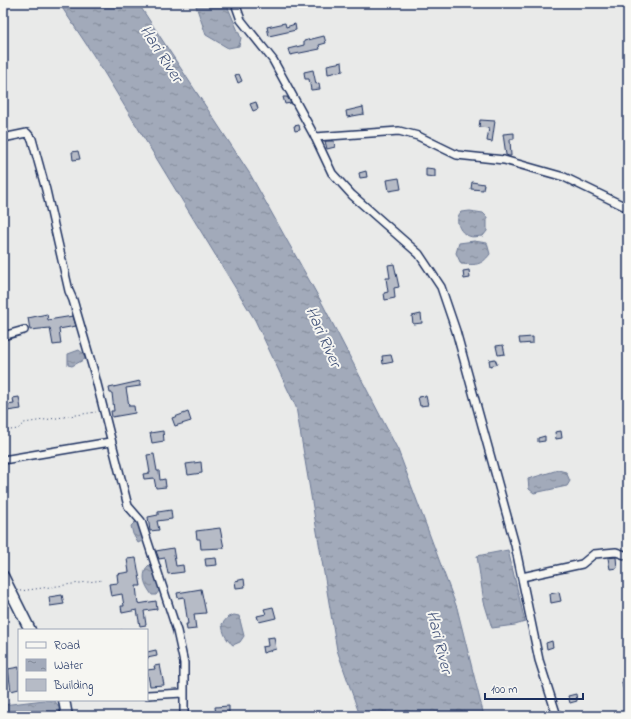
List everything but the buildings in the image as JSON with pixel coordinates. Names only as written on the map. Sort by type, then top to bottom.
[{"type":"main road","points":[[3,576],[30,629]]},
{"type":"main road","points":[[64,701],[67,716]]},
{"type":"street","points":[[235,3],[241,20],[273,60],[315,137],[332,173],[352,195],[419,254],[441,287],[456,331],[515,545],[539,660],[557,716]]},
{"type":"street","points":[[315,137],[399,131],[418,136],[457,155],[504,160],[564,177],[628,208]]},
{"type":"street","points":[[3,138],[27,133],[32,139],[46,190],[69,291],[83,332],[110,442],[128,506],[141,521],[177,631],[184,663],[184,716]]},
{"type":"street","points":[[3,336],[24,330]]},
{"type":"street","points":[[3,460],[110,442]]},
{"type":"street","points":[[522,577],[582,564],[594,554],[616,552],[628,556]]},
{"type":"street","points":[[148,695],[183,693]]},
{"type":"path","points":[[3,431],[18,429],[24,423],[103,411]]},
{"type":"path","points":[[12,593],[103,580]]},
{"type":"water","name":"Hari River","points":[[59,3],[138,3],[250,174],[323,305],[398,450],[457,608],[484,716],[360,716],[337,650],[296,407],[255,320],[94,56]]},
{"type":"water","points":[[195,3],[226,3],[241,38],[239,46],[228,48],[206,35]]},
{"type":"water","points":[[470,211],[483,213],[487,217],[487,231],[483,236],[470,237],[460,229],[458,222],[459,215],[461,212]]},
{"type":"water","points":[[474,241],[487,243],[490,254],[481,263],[470,265],[461,264],[456,253],[459,243]]},
{"type":"water","points":[[79,350],[84,354],[85,359],[72,366],[68,365],[68,354]]},
{"type":"water","points":[[558,470],[566,472],[570,481],[567,486],[534,493],[529,489],[528,479]]},
{"type":"water","points":[[135,522],[138,523],[144,540],[138,543],[131,526]]},
{"type":"water","points":[[508,550],[525,622],[492,628],[484,602],[477,556]]},
{"type":"water","points":[[149,565],[158,578],[159,591],[156,595],[152,595],[147,588],[144,578],[145,571]]},
{"type":"water","points":[[234,615],[239,616],[244,636],[240,642],[233,645],[225,636],[222,624],[228,617]]},
{"type":"water","points":[[36,701],[55,701],[59,707],[59,713],[3,716],[3,705]]}]
